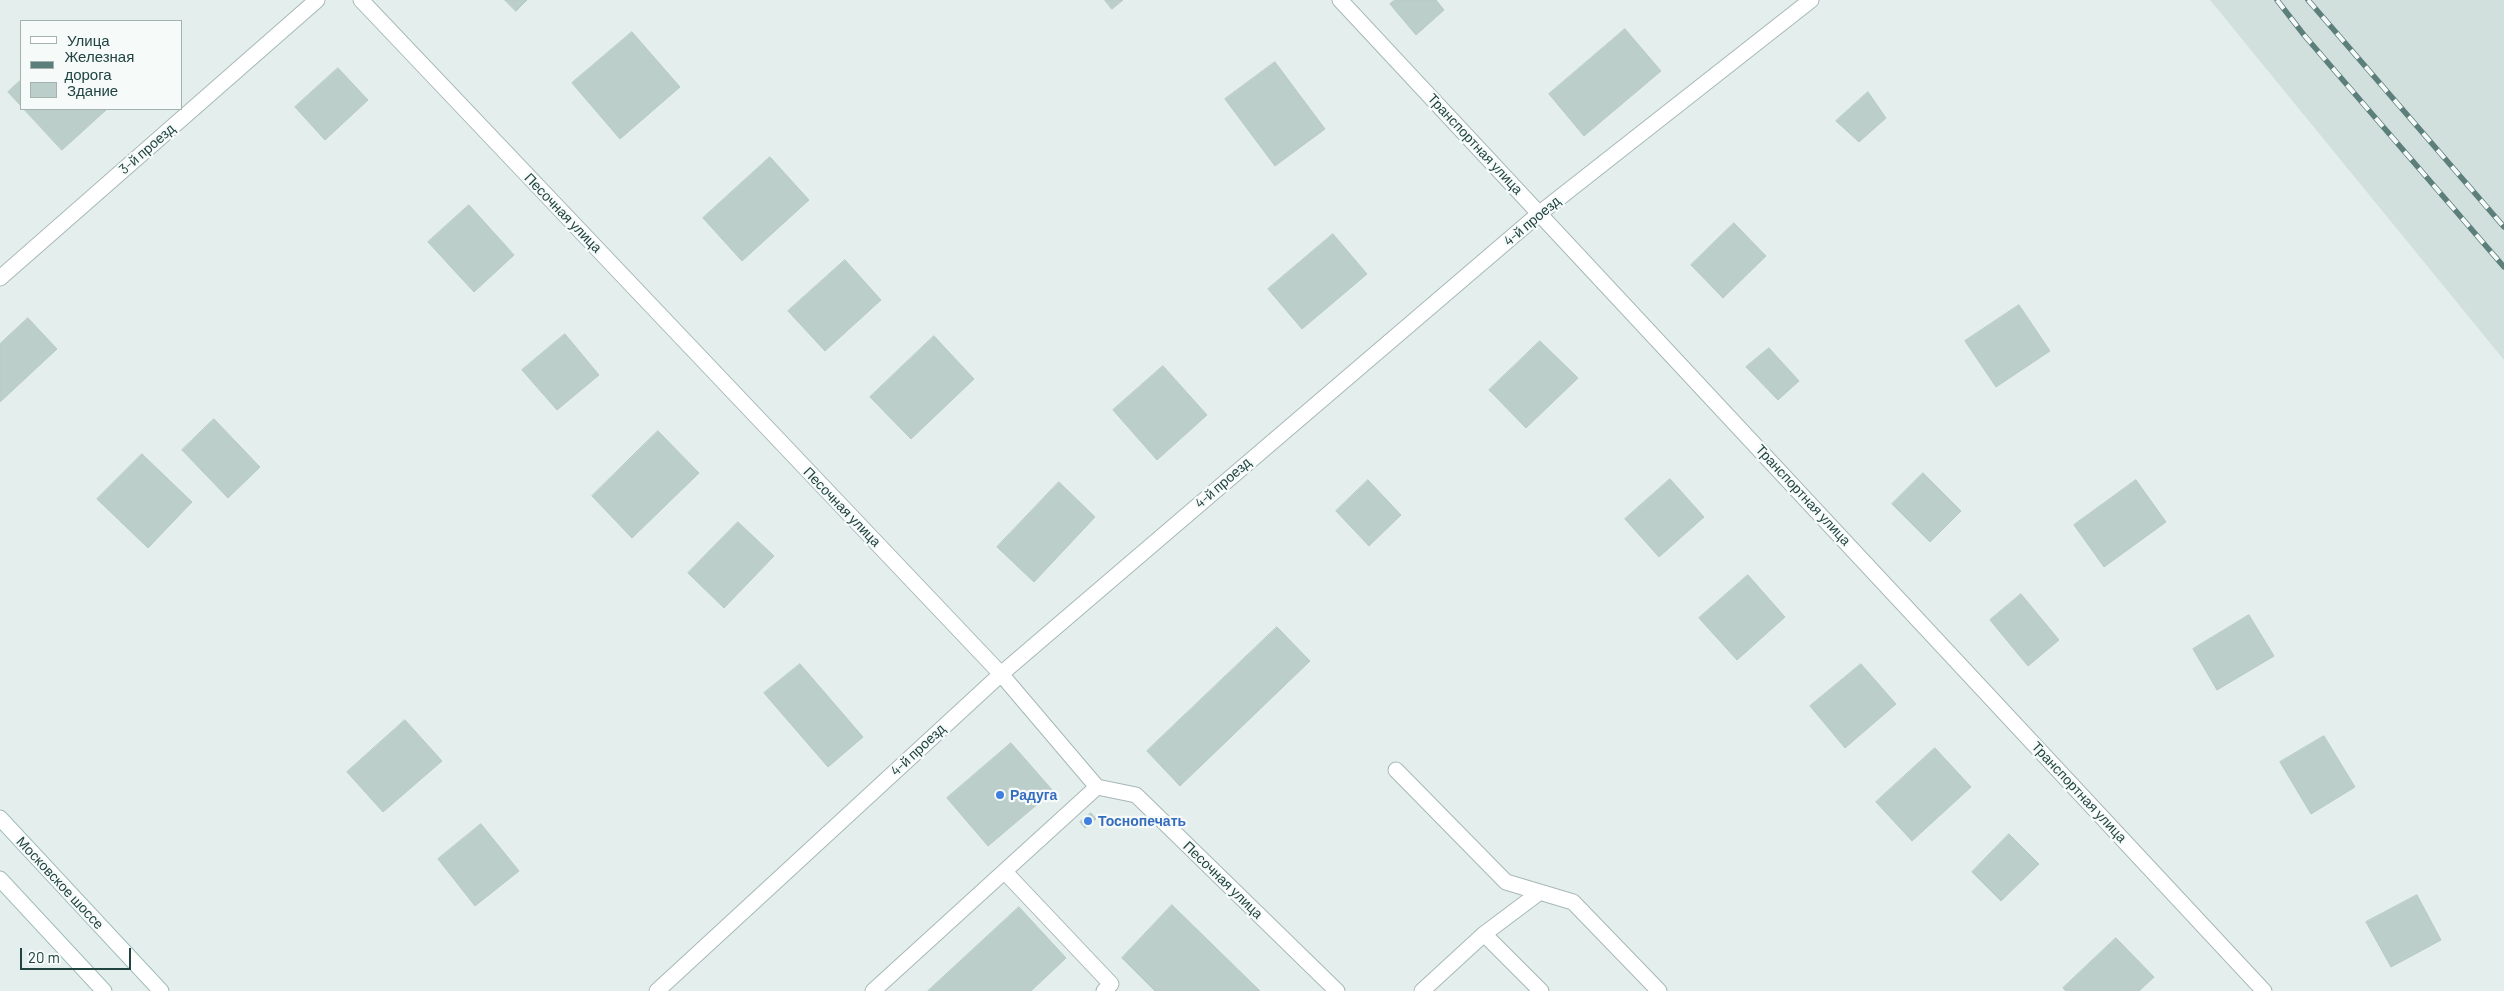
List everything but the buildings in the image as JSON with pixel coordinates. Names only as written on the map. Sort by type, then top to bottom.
[{"type":"street","name":"3-й проезд","points":[[0,278],[318,0]]},
{"type":"street","name":"Песочная улица","points":[[361,0],[1001,674],[1097,787],[1136,795],[1337,991]]},
{"type":"street","name":"Транспортная улица","points":[[1340,0],[2264,991]]},
{"type":"street","name":"4-й проезд","points":[[657,991],[1001,674],[1540,213],[1810,0]]},
{"type":"street","points":[[1396,770],[1506,882],[1572,902],[1659,991]]},
{"type":"street","points":[[873,991],[1097,787]]},
{"type":"street","name":"Московское шоссе","points":[[0,818],[161,991]]},
{"type":"street","points":[[1004,872],[1111,984],[1104,991]]},
{"type":"street","points":[[0,879],[104,991]]},
{"type":"street","points":[[1422,991],[1484,934],[1540,892]]},
{"type":"street","points":[[1484,934],[1541,991]]},
{"type":"shaded area","points":[[2210,0],[2504,0],[2504,360]]},
{"type":"railway","points":[[2277,0],[2304,35],[2504,267]]},
{"type":"railway","points":[[2308,0],[2504,227]]},
{"type":"place","name":"Радуга","points":[[1000,795]]},
{"type":"place","name":"Тоснопечать","points":[[1088,821]]}]
